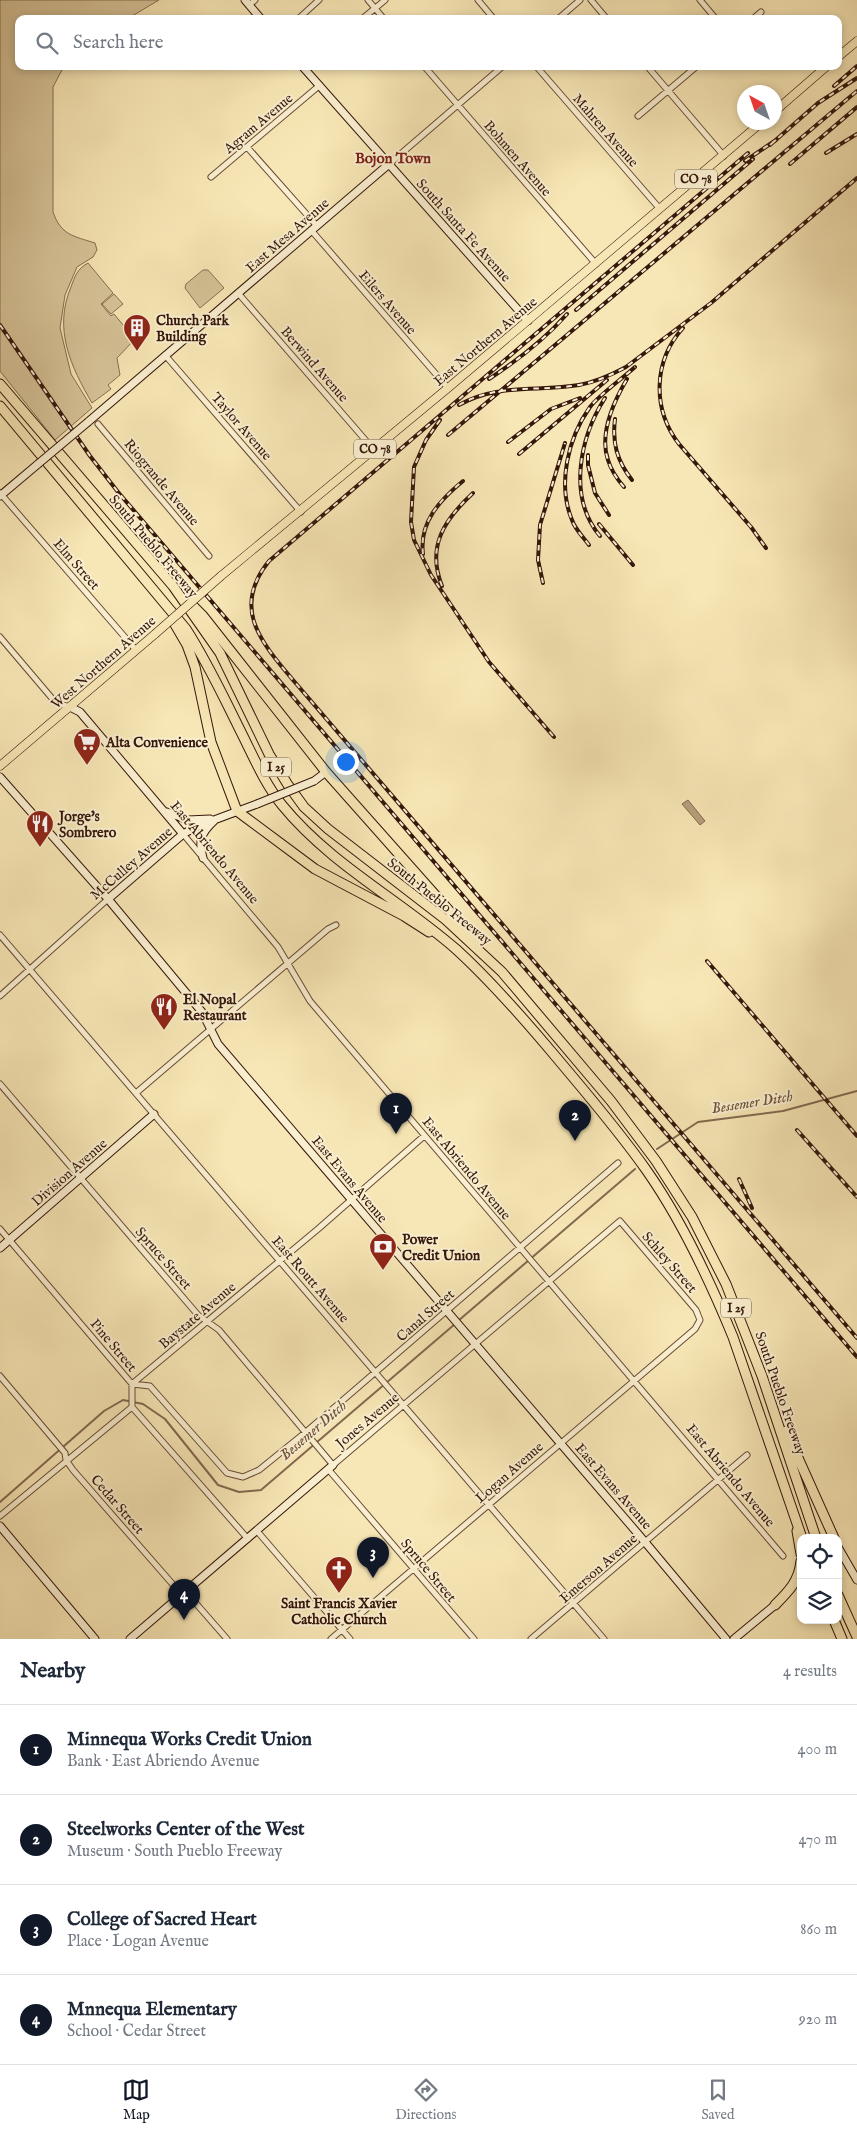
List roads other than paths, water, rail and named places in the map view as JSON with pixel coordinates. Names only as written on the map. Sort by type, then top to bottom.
[{"type":"highway","name":"South Pueblo Freeway","points":[[0,384],[173,586],[220,653],[274,762],[304,807],[328,829],[446,920],[502,972],[615,1106],[673,1187],[696,1225],[722,1277],[762,1376],[815,1534]]},
{"type":"highway","name":"South Pueblo Freeway","points":[[0,406],[186,629],[208,662],[255,761],[281,804],[305,831],[337,859],[421,920],[458,951],[509,1003],[626,1143],[663,1196],[719,1304],[733,1337],[801,1534]]},
{"type":"highway","points":[[173,586],[203,616],[326,772],[502,972]]},
{"type":"highway","points":[[154,591],[178,628],[195,667],[211,742],[237,811],[314,869],[404,916],[458,951]]},
{"type":"highway","points":[[762,1376],[832,1534]]},
{"type":"highway","points":[[791,1507],[797,1535]]},
{"type":"highway","points":[[775,1605],[795,1584],[797,1579]]},
{"type":"highway","points":[[842,1604],[857,1637]]},
{"type":"highway","points":[[836,1624],[842,1639]]},
{"type":"main road","points":[[842,54],[857,41]]},
{"type":"main road","points":[[782,105],[822,70]]},
{"type":"main road","name":"East Northern Avenue","points":[[221,576],[301,512],[753,130]]},
{"type":"main road","name":"West Northern Avenue","points":[[0,766],[221,576]]},
{"type":"street","points":[[302,15],[319,0]]},
{"type":"street","points":[[368,0],[381,15]]},
{"type":"street","points":[[367,15],[384,0]]},
{"type":"street","points":[[478,0],[491,15]]},
{"type":"street","points":[[563,15],[580,0]]},
{"type":"street","points":[[590,0],[603,15]]},
{"type":"street","points":[[700,0],[713,15]]},
{"type":"street","points":[[250,2],[258,15]]},
{"type":"street","points":[[758,15],[761,12]]},
{"type":"street","name":"South Santa Fe Avenue","points":[[307,70],[528,321]]},
{"type":"street","name":"Bohmen Avenue","points":[[427,70],[596,264]]},
{"type":"street","name":"East Mesa Avenue","points":[[1,494],[166,356],[498,70]]},
{"type":"street","name":"Mahren Avenue","points":[[539,70],[660,209]]},
{"type":"street","points":[[650,70],[724,156]]},
{"type":"street","points":[[638,116],[692,70]]},
{"type":"street","name":"Agram Avenue","points":[[211,177],[320,86]]},
{"type":"street","name":"Eilers Avenue","points":[[247,147],[448,388]]},
{"type":"street","name":"Berwind Avenue","points":[[238,293],[374,450]]},
{"type":"street","name":"Taylor Avenue","points":[[166,356],[301,512]]},
{"type":"street","name":"Riogrande Avenue","points":[[98,424],[209,556]]},
{"type":"street","name":"Elm Street","points":[[1,494],[136,650]]},
{"type":"street","name":"East Abriendo Avenue","points":[[0,637],[56,703],[80,712],[278,947],[310,1000],[519,1248],[719,1479],[783,1556]]},
{"type":"street","name":"McCulley Avenue","points":[[0,996],[183,834],[217,818],[314,781],[326,772]]},
{"type":"street","name":"East Evans Avenue","points":[[0,777],[108,899],[202,1012],[218,1044],[726,1639]]},
{"type":"street","points":[[161,808],[188,820],[217,818]]},
{"type":"street","points":[[203,858],[200,836],[217,818]]},
{"type":"street","points":[[136,1093],[328,929],[336,925]]},
{"type":"street","name":"East Routt Avenue","points":[[0,935],[604,1639]]},
{"type":"street","name":"Spruce Street","points":[[0,1084],[198,1315],[219,1330],[313,1440],[331,1467],[474,1639]]},
{"type":"street","name":"Division Avenue","points":[[0,1248],[154,1114]]},
{"type":"street","name":"Baystate Avenue","points":[[132,1384],[280,1261],[424,1136]]},
{"type":"street","name":"Canal Street","points":[[242,1478],[259,1470],[306,1432],[618,1163]]},
{"type":"street","name":"Jones Avenue","points":[[130,1639],[620,1221]]},
{"type":"street","name":"Schley Street","points":[[620,1221],[696,1310],[700,1320]]},
{"type":"street","name":"Pine Street","points":[[0,1229],[132,1384],[150,1386],[227,1473],[242,1478]]},
{"type":"street","name":"Logan Avenue","points":[[331,1639],[695,1329],[700,1320]]},
{"type":"street","points":[[0,1376],[65,1453],[66,1460]]},
{"type":"street","points":[[132,1384],[132,1407],[248,1539]]},
{"type":"street","points":[[0,1516],[132,1407]]},
{"type":"street","name":"Emerson Avenue","points":[[531,1639],[747,1455]]},
{"type":"street","name":"Cedar Street","points":[[66,1460],[176,1588],[186,1592],[227,1639]]},
{"type":"street","points":[[0,1526],[96,1639]]},
{"type":"street","points":[[257,1531],[350,1639]]},
{"type":"street","points":[[842,1555],[857,1580]]},
{"type":"street","points":[[734,1639],[775,1605]]},
{"type":"waterway","name":"Bessemer Ditch","points":[[657,1149],[698,1122],[783,1111],[857,1091]]},
{"type":"waterway","name":"Bessemer Ditch","points":[[458,1321],[635,1169]]},
{"type":"waterway","name":"Bessemer Ditch","points":[[0,1502],[104,1411],[123,1400],[143,1404],[165,1419],[218,1485],[239,1492],[261,1490],[455,1324]]},
{"type":"railway","points":[[834,86],[857,66]]},
{"type":"railway","points":[[770,145],[818,103],[857,78]]},
{"type":"railway","points":[[448,435],[857,91]]},
{"type":"railway","points":[[790,164],[857,107]]},
{"type":"railway","points":[[826,153],[857,134]]},
{"type":"railway","points":[[745,161],[776,140]]},
{"type":"railway","points":[[748,153],[269,561],[258,578],[252,594],[251,609],[261,638],[281,666],[857,1338]]},
{"type":"railway","points":[[576,310],[753,159]]},
{"type":"railway","points":[[459,405],[473,398],[503,391],[585,384],[626,367],[711,303],[857,178]]},
{"type":"railway","points":[[489,379],[530,349],[567,314]]},
{"type":"railway","points":[[0,325],[90,456],[118,492],[857,1357]]},
{"type":"railway","points":[[683,328],[673,341],[661,370],[660,401],[664,416],[679,444],[751,527],[766,548]]},
{"type":"railway","points":[[589,545],[575,527],[568,506],[565,492],[567,462],[576,433],[590,407],[635,367]]},
{"type":"railway","points":[[624,487],[609,464],[605,439],[613,407],[627,379]]},
{"type":"railway","points":[[519,454],[607,380]]},
{"type":"railway","points":[[508,442],[551,409],[580,398]]},
{"type":"railway","points":[[600,536],[590,520],[583,503],[580,485],[581,467],[589,431],[605,398]]},
{"type":"railway","points":[[615,419],[614,436],[619,459],[632,480]]},
{"type":"railway","points":[[440,420],[426,440],[414,467],[411,522],[414,540],[431,575],[489,662],[554,737]]},
{"type":"railway","points":[[543,583],[538,560],[540,525],[565,443]]},
{"type":"railway","points":[[588,455],[588,465],[595,493],[609,515]]},
{"type":"railway","points":[[423,554],[424,532],[428,522],[439,504],[463,481]]},
{"type":"railway","points":[[442,586],[436,558],[437,546],[447,523],[473,493]]},
{"type":"railway","points":[[599,524],[633,565]]},
{"type":"railway","points":[[707,961],[857,1136]]},
{"type":"railway","points":[[797,1130],[857,1197]]},
{"type":"railway","points":[[739,1179],[752,1208]]},
{"type":"place","name":"Church Park Building","points":[[137,352]]},
{"type":"place","name":"Alta Convenience","points":[[87,766]]},
{"type":"place","name":"Jorge's Sombrero","points":[[40,848]]},
{"type":"place","name":"El Nopal Restaurant","points":[[164,1031]]},
{"type":"place","name":"Minnequa Works Credit Union","points":[[396,1134]]},
{"type":"place","name":"Steelworks Center of the West","points":[[575,1141]]},
{"type":"place","name":"Power Credit Union","points":[[383,1271]]},
{"type":"place","name":"College of Sacred Heart","points":[[373,1578]]},
{"type":"place","name":"Saint Francis Xavier Catholic Church","points":[[339,1594]]},
{"type":"place","name":"Mnnequa Elementary","points":[[184,1620]]},
{"type":"district","name":"Bojon Town","points":[[393,158]]}]
